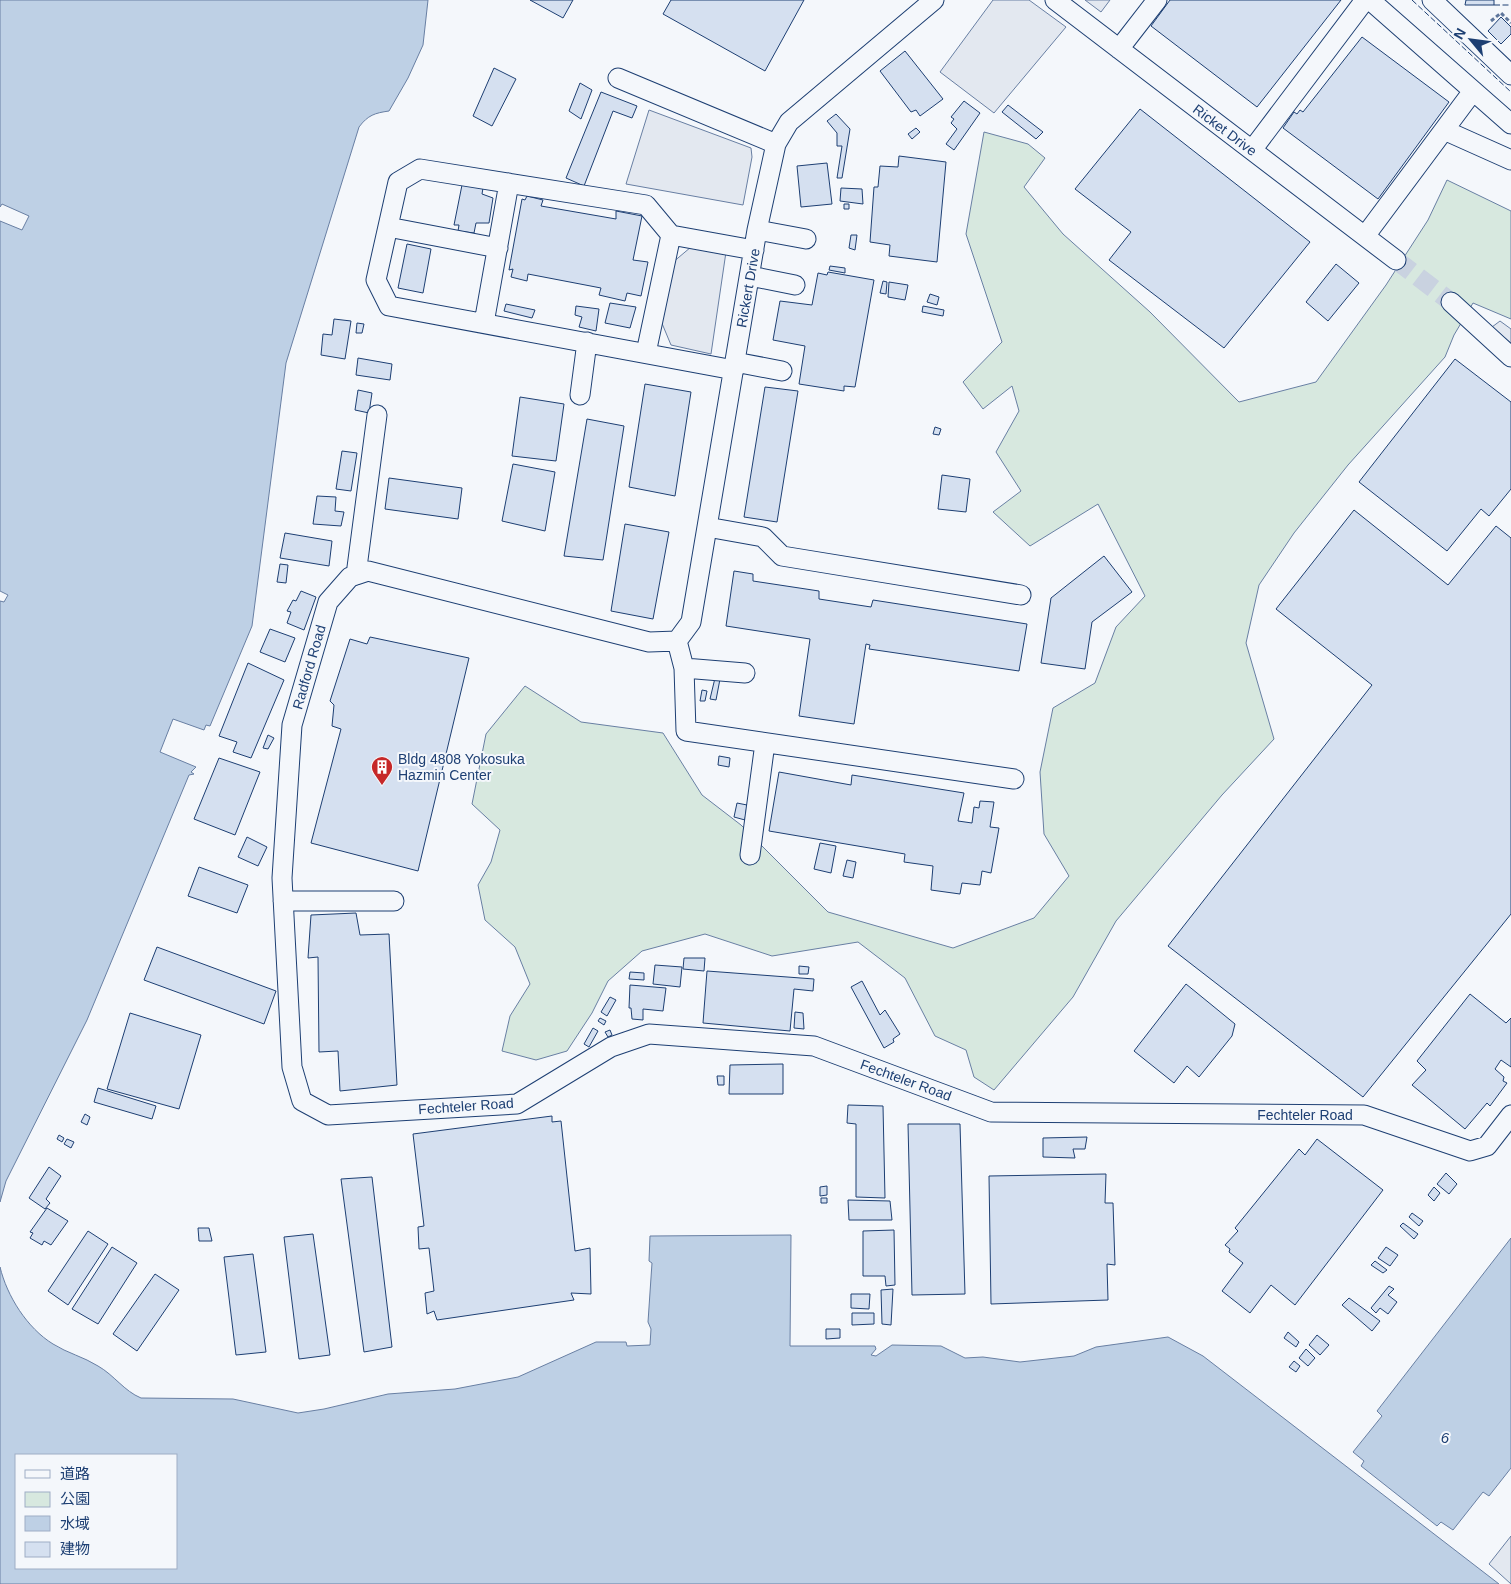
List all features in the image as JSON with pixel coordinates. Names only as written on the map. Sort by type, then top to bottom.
[{"type":"street","name":"Ricket Drive","points":[[1055,0],[1396,260]]},
{"type":"street","points":[[1119,49],[1157,0]]},
{"type":"street","points":[[1252,150],[1365,0]]},
{"type":"street","points":[[1370,0],[1511,124]]},
{"type":"street","points":[[1432,0],[1511,75]]},
{"type":"street","name":"Rickert Drive","points":[[677,640],[691,622],[757,230],[776,144],[789,122],[935,2]]},
{"type":"street","points":[[618,78],[776,144]]},
{"type":"street","points":[[1365,236],[1473,91]]},
{"type":"street","points":[[1444,130],[1511,160]]},
{"type":"street","points":[[754,250],[671,235],[646,205],[420,169],[398,182],[376,280],[389,306],[646,353],[782,371]]},
{"type":"street","points":[[484,324],[508,184]]},
{"type":"street","points":[[388,227],[498,248]]},
{"type":"street","points":[[757,230],[806,239]]},
{"type":"street","points":[[646,353],[671,235]]},
{"type":"street","points":[[750,276],[795,285]]},
{"type":"street","points":[[1451,302],[1511,357]]},
{"type":"street","points":[[580,395],[587,342]]},
{"type":"street","points":[[377,415],[356,575],[368,571],[649,642],[677,640],[684,668],[686,731],[1014,779]]},
{"type":"street","points":[[707,526],[763,537],[782,556],[1021,595]]},
{"type":"street","name":"Radford Road","points":[[302,1102],[292,1067],[282,878],[292,725],[328,602],[350,577],[356,575]]},
{"type":"street","points":[[684,668],[745,673]]},
{"type":"street","points":[[750,855],[765,743]]},
{"type":"street","points":[[283,901],[394,900]]},
{"type":"street","name":"Fechteler Road","points":[[302,1102],[328,1115],[517,1104],[611,1047],[649,1034],[814,1046],[991,1112],[1364,1115],[1470,1151],[1487,1146],[1511,1115]]},
{"type":"path","points":[[1491,21],[1501,13],[1511,22]]},
{"type":"green space","points":[[984,132],[1028,144],[1045,158],[1024,187],[1063,234],[1150,312],[1239,402],[1316,382],[1386,285],[1428,220],[1447,180],[1511,211],[1511,319],[1473,303],[1454,335],[1445,357],[1348,465],[1294,533],[1259,585],[1246,643],[1274,739],[1222,795],[1116,921],[1073,997],[994,1090],[974,1077],[966,1050],[935,1036],[905,978],[858,942],[772,956],[705,934],[642,951],[608,981],[592,1013],[567,1051],[536,1060],[502,1051],[510,1016],[530,984],[515,947],[485,920],[478,885],[491,862],[500,830],[472,804],[486,734],[525,686],[581,722],[663,733],[702,795],[741,825],[828,912],[953,948],[1034,918],[1069,876],[1044,834],[1040,772],[1053,708],[1095,683],[1116,627],[1145,596],[1098,504],[1030,546],[993,512],[1021,491],[996,452],[1019,411],[1012,386],[983,409],[963,382],[1002,342],[966,234]]},
{"type":"shaded area","points":[[993,0],[1029,0],[1066,27],[994,113],[940,72]]},
{"type":"shaded area","points":[[1085,0],[1110,0],[1101,12]]},
{"type":"shaded area","points":[[649,110],[751,148],[752,157],[743,205],[626,184]]},
{"type":"shaded area","points":[[691,247],[726,252],[711,354],[671,345],[661,321],[672,263]]},
{"type":"shaded area","points":[[1500,321],[1511,329],[1511,343],[1492,327]]},
{"type":"shaded area","points":[[1511,1536],[1511,1584],[1489,1564]]},
{"type":"water","points":[[0,0],[428,0],[423,45],[408,78],[389,111],[372,115],[359,127],[286,363],[252,626],[210,726],[206,725],[204,730],[173,719],[160,752],[196,767],[191,772],[194,774],[189,775],[87,1020],[6,1181],[0,1202],[0,601],[4,602],[8,595],[0,591],[0,221],[22,230],[29,216],[2,204],[0,207]]},
{"type":"water","points":[[791,1235],[790,1346],[875,1346],[876,1349],[871,1355],[876,1356],[892,1345],[941,1346],[965,1358],[983,1357],[1020,1362],[1074,1356],[1096,1347],[1168,1337],[1203,1356],[1499,1584],[0,1584],[0,1267],[13,1300],[35,1329],[58,1347],[104,1370],[129,1391],[141,1398],[233,1399],[298,1413],[388,1394],[455,1389],[518,1377],[596,1342],[626,1342],[627,1346],[650,1345],[651,1329],[648,1322],[652,1263],[649,1261],[650,1236]]},
{"type":"water","name":"6","points":[[1511,1238],[1511,1468],[1489,1496],[1483,1492],[1453,1530],[1441,1522],[1437,1526],[1361,1466],[1364,1461],[1353,1452],[1382,1416],[1377,1411]]},
{"type":"building","points":[[530,0],[573,0],[563,18]]},
{"type":"building","points":[[671,0],[804,0],[765,71],[663,14]]},
{"type":"building","points":[[1170,0],[1341,0],[1257,107],[1151,26]]},
{"type":"building","points":[[1466,0],[1494,0],[1494,5],[1465,5]]},
{"type":"building","points":[[1501,17],[1511,27],[1511,34],[1501,44],[1488,31]]},
{"type":"building","points":[[1362,37],[1449,102],[1378,199],[1283,128],[1294,112],[1297,114],[1300,110],[1303,112]]},
{"type":"building","points":[[905,51],[943,99],[920,116],[916,110],[911,112],[880,71]]},
{"type":"building","points":[[494,68],[516,79],[492,126],[473,116]]},
{"type":"building","points":[[580,83],[592,90],[581,119],[569,111]]},
{"type":"building","points":[[601,92],[637,106],[632,118],[613,111],[584,186],[566,178]]},
{"type":"building","points":[[964,101],[980,113],[954,150],[946,144],[957,129],[951,123],[954,119],[951,117]]},
{"type":"building","points":[[1008,105],[1043,132],[1036,139],[1002,112]]},
{"type":"building","points":[[1140,109],[1310,242],[1224,348],[1109,260],[1131,232],[1075,189]]},
{"type":"building","points":[[836,114],[850,129],[842,178],[837,178],[842,146],[837,146],[837,133],[827,121]]},
{"type":"building","points":[[916,128],[920,132],[912,139],[908,134]]},
{"type":"building","points":[[899,156],[946,162],[937,262],[889,256],[890,245],[870,242],[874,187],[878,187],[880,166],[898,167]]},
{"type":"building","points":[[827,163],[832,204],[801,207],[797,166]]},
{"type":"building","points":[[462,185],[483,188],[482,194],[493,198],[489,223],[476,223],[474,233],[458,231],[459,225],[454,225]]},
{"type":"building","points":[[841,188],[862,189],[863,204],[840,201]]},
{"type":"building","points":[[527,196],[543,200],[541,206],[616,219],[616,211],[642,216],[633,260],[648,262],[641,296],[627,293],[625,301],[599,295],[601,288],[528,274],[527,281],[511,277],[513,269],[509,270],[522,199],[525,200]]},
{"type":"building","points":[[844,204],[849,204],[849,209],[844,209]]},
{"type":"building","points":[[851,235],[857,235],[855,250],[849,248]]},
{"type":"building","points":[[407,244],[431,249],[423,293],[398,288]]},
{"type":"building","points":[[1336,264],[1359,283],[1328,321],[1306,302]]},
{"type":"building","points":[[830,266],[845,268],[845,273],[829,270]]},
{"type":"building","points":[[828,272],[874,280],[855,387],[844,386],[844,391],[799,384],[805,346],[773,340],[780,301],[812,305],[818,273],[827,275]]},
{"type":"building","points":[[883,281],[887,282],[886,294],[880,293]]},
{"type":"building","points":[[889,282],[908,285],[905,300],[888,297]]},
{"type":"building","points":[[930,294],[939,297],[937,305],[927,302]]},
{"type":"building","points":[[610,303],[636,307],[630,328],[605,323]]},
{"type":"building","points":[[506,304],[535,310],[532,318],[504,311]]},
{"type":"building","points":[[576,306],[599,309],[596,331],[579,327],[582,317],[575,315]]},
{"type":"building","points":[[923,306],[944,310],[943,316],[922,312]]},
{"type":"building","points":[[334,319],[351,321],[345,359],[321,355],[323,334],[332,335]]},
{"type":"building","points":[[357,323],[364,324],[362,333],[356,333]]},
{"type":"building","points":[[358,358],[392,364],[390,380],[356,375]]},
{"type":"building","points":[[1455,359],[1511,402],[1511,489],[1489,516],[1481,509],[1447,551],[1359,482]]},
{"type":"building","points":[[645,384],[691,392],[675,496],[629,487]]},
{"type":"building","points":[[765,387],[798,391],[777,522],[744,517]]},
{"type":"building","points":[[358,390],[372,393],[369,413],[355,410]]},
{"type":"building","points":[[520,397],[564,404],[556,461],[512,456]]},
{"type":"building","points":[[587,419],[624,426],[603,560],[564,556]]},
{"type":"building","points":[[935,427],[941,429],[939,435],[933,434]]},
{"type":"building","points":[[342,451],[357,453],[351,491],[336,489]]},
{"type":"building","points":[[513,464],[555,472],[545,531],[502,521]]},
{"type":"building","points":[[942,475],[970,479],[966,512],[938,509]]},
{"type":"building","points":[[389,478],[462,488],[458,519],[385,509]]},
{"type":"building","points":[[317,496],[336,497],[335,511],[344,512],[341,526],[313,524]]},
{"type":"building","points":[[1354,510],[1448,585],[1496,526],[1511,538],[1511,914],[1363,1097],[1168,946],[1372,685],[1276,609]]},
{"type":"building","points":[[625,524],[669,532],[653,619],[611,611]]},
{"type":"building","points":[[285,533],[332,541],[329,566],[280,558]]},
{"type":"building","points":[[1104,556],[1132,592],[1092,622],[1085,669],[1041,663],[1051,598]]},
{"type":"building","points":[[280,564],[288,565],[286,583],[277,582]]},
{"type":"building","points":[[734,571],[753,574],[753,581],[819,591],[819,599],[871,607],[873,600],[1027,624],[1019,671],[869,649],[870,645],[866,644],[854,724],[799,716],[810,639],[726,626]]},
{"type":"building","points":[[301,591],[316,597],[304,630],[287,623],[291,612],[287,611],[293,600],[296,601]]},
{"type":"building","points":[[270,629],[295,638],[285,662],[260,652]]},
{"type":"building","name":"Bldg 4808 Yokosuka Hazmin Center","points":[[370,637],[469,658],[418,871],[311,843],[341,729],[332,726],[334,705],[330,701],[350,639],[367,644]]},
{"type":"building","points":[[248,663],[284,680],[251,758],[233,752],[237,742],[219,736]]},
{"type":"building","points":[[715,678],[720,679],[716,700],[710,699]]},
{"type":"building","points":[[702,690],[707,691],[705,701],[700,701]]},
{"type":"building","points":[[268,735],[274,738],[268,749],[263,748]]},
{"type":"building","points":[[719,756],[730,758],[729,767],[718,765]]},
{"type":"building","points":[[219,758],[260,772],[235,835],[194,819]]},
{"type":"building","points":[[779,772],[851,785],[852,775],[964,793],[958,821],[972,823],[974,807],[979,808],[980,801],[994,802],[990,827],[999,828],[991,873],[982,871],[980,885],[962,883],[960,894],[931,890],[933,866],[904,862],[905,854],[769,831]]},
{"type":"building","points":[[737,803],[747,805],[745,820],[734,817]]},
{"type":"building","points":[[247,837],[267,847],[258,866],[238,857]]},
{"type":"building","points":[[820,843],[836,846],[831,873],[814,869]]},
{"type":"building","points":[[847,860],[856,862],[853,878],[843,876]]},
{"type":"building","points":[[199,867],[248,885],[237,913],[188,896]]},
{"type":"building","points":[[356,913],[360,935],[389,934],[397,1085],[340,1091],[338,1051],[319,1052],[318,957],[308,958],[311,915]]},
{"type":"building","points":[[157,947],[276,991],[264,1024],[144,980]]},
{"type":"building","points":[[684,958],[705,958],[704,971],[683,969]]},
{"type":"building","points":[[655,965],[682,967],[680,987],[653,984]]},
{"type":"building","points":[[799,966],[809,967],[808,974],[799,974]]},
{"type":"building","points":[[707,971],[814,979],[813,991],[794,989],[790,1031],[703,1023]]},
{"type":"building","points":[[630,972],[644,973],[644,980],[629,979]]},
{"type":"building","points":[[862,981],[880,1015],[885,1010],[900,1034],[893,1039],[894,1042],[884,1048],[851,987]]},
{"type":"building","points":[[1186,984],[1235,1024],[1232,1036],[1199,1077],[1187,1066],[1174,1083],[1134,1051]]},
{"type":"building","points":[[630,985],[666,988],[663,1011],[643,1009],[643,1020],[632,1019],[631,1008],[629,1008]]},
{"type":"building","points":[[1470,994],[1506,1023],[1511,1018],[1511,1067],[1501,1060],[1495,1069],[1504,1077],[1503,1081],[1507,1083],[1490,1106],[1487,1103],[1465,1129],[1412,1085],[1426,1070],[1417,1061]]},
{"type":"building","points":[[610,997],[616,1000],[607,1016],[601,1012]]},
{"type":"building","points":[[795,1012],[803,1013],[804,1029],[794,1028]]},
{"type":"building","points":[[130,1013],[201,1035],[179,1109],[107,1089]]},
{"type":"building","points":[[600,1018],[606,1021],[604,1025],[598,1021]]},
{"type":"building","points":[[593,1028],[598,1031],[589,1047],[584,1044]]},
{"type":"building","points":[[610,1030],[612,1035],[608,1037],[605,1032]]},
{"type":"building","points":[[783,1064],[783,1094],[729,1094],[730,1065]]},
{"type":"building","points":[[717,1076],[724,1076],[724,1085],[718,1085]]},
{"type":"building","points":[[98,1088],[156,1106],[152,1119],[94,1102]]},
{"type":"building","points":[[848,1105],[883,1106],[885,1198],[856,1197],[856,1124],[847,1123]]},
{"type":"building","points":[[85,1114],[90,1117],[87,1125],[81,1122]]},
{"type":"building","points":[[552,1116],[552,1122],[561,1121],[575,1251],[590,1248],[591,1294],[571,1293],[574,1300],[437,1320],[434,1311],[427,1314],[425,1293],[434,1291],[429,1248],[419,1249],[418,1227],[424,1226],[413,1134]]},
{"type":"building","points":[[908,1124],[960,1124],[965,1294],[912,1295]]},
{"type":"building","points":[[59,1135],[64,1138],[62,1142],[57,1139]]},
{"type":"building","points":[[1087,1137],[1085,1149],[1073,1149],[1075,1158],[1043,1157],[1043,1138]]},
{"type":"building","points":[[67,1139],[74,1142],[71,1148],[64,1144]]},
{"type":"building","points":[[1317,1139],[1383,1190],[1295,1305],[1271,1285],[1250,1313],[1222,1291],[1243,1263],[1229,1252],[1230,1249],[1225,1245],[1238,1231],[1235,1228],[1299,1149],[1305,1155]]},
{"type":"building","points":[[49,1167],[61,1176],[46,1199],[50,1203],[45,1209],[29,1198]]},
{"type":"building","points":[[1446,1173],[1457,1184],[1449,1194],[1437,1184]]},
{"type":"building","points":[[1106,1174],[1105,1203],[1113,1203],[1115,1265],[1107,1264],[1108,1300],[991,1304],[989,1176]]},
{"type":"building","points":[[372,1177],[392,1347],[364,1352],[341,1179]]},
{"type":"building","points":[[827,1186],[827,1195],[820,1196],[820,1187]]},
{"type":"building","points":[[1434,1187],[1440,1193],[1434,1201],[1428,1195]]},
{"type":"building","points":[[821,1198],[827,1198],[827,1203],[821,1203]]},
{"type":"building","points":[[848,1200],[890,1201],[892,1220],[849,1220]]},
{"type":"building","points":[[47,1208],[68,1221],[51,1245],[44,1241],[42,1245],[30,1238],[33,1233],[30,1232]]},
{"type":"building","points":[[1412,1213],[1423,1221],[1419,1226],[1409,1217]]},
{"type":"building","points":[[1403,1223],[1418,1234],[1414,1239],[1400,1226]]},
{"type":"building","points":[[198,1228],[209,1228],[212,1241],[199,1241]]},
{"type":"building","points":[[894,1230],[895,1285],[886,1286],[885,1276],[863,1276],[863,1231]]},
{"type":"building","points":[[88,1231],[108,1244],[68,1305],[48,1291]]},
{"type":"building","points":[[313,1234],[330,1355],[299,1359],[284,1237]]},
{"type":"building","points":[[112,1247],[137,1263],[98,1324],[72,1309]]},
{"type":"building","points":[[1386,1247],[1398,1255],[1390,1266],[1378,1258]]},
{"type":"building","points":[[253,1254],[266,1352],[236,1355],[224,1257]]},
{"type":"building","points":[[1375,1261],[1387,1270],[1383,1273],[1371,1265]]},
{"type":"building","points":[[155,1274],[179,1290],[137,1351],[113,1334]]},
{"type":"building","points":[[1389,1286],[1394,1289],[1388,1295],[1397,1302],[1388,1314],[1380,1308],[1376,1313],[1371,1308]]},
{"type":"building","points":[[893,1289],[891,1325],[882,1324],[881,1290]]},
{"type":"building","points":[[851,1294],[870,1294],[869,1309],[851,1308]]},
{"type":"building","points":[[1349,1298],[1380,1321],[1372,1331],[1342,1305]]},
{"type":"building","points":[[852,1313],[874,1313],[874,1324],[852,1325]]},
{"type":"building","points":[[826,1329],[840,1329],[840,1338],[826,1339]]},
{"type":"building","points":[[1288,1332],[1299,1342],[1296,1347],[1284,1338]]},
{"type":"building","points":[[1317,1335],[1329,1345],[1320,1355],[1309,1345]]},
{"type":"building","points":[[1306,1349],[1315,1358],[1308,1366],[1299,1358]]},
{"type":"building","points":[[1294,1361],[1300,1366],[1296,1372],[1289,1367]]},
{"type":"tunnel","points":[[1396,260],[1451,302]]},
{"type":"fence","points":[[1412,0],[1511,92]]},
{"type":"fence","points":[[1494,5],[1511,5]]},
{"type":"place","name":"Bldg 4808 Yokosuka Hazmin Center","points":[[382,786]]}]
